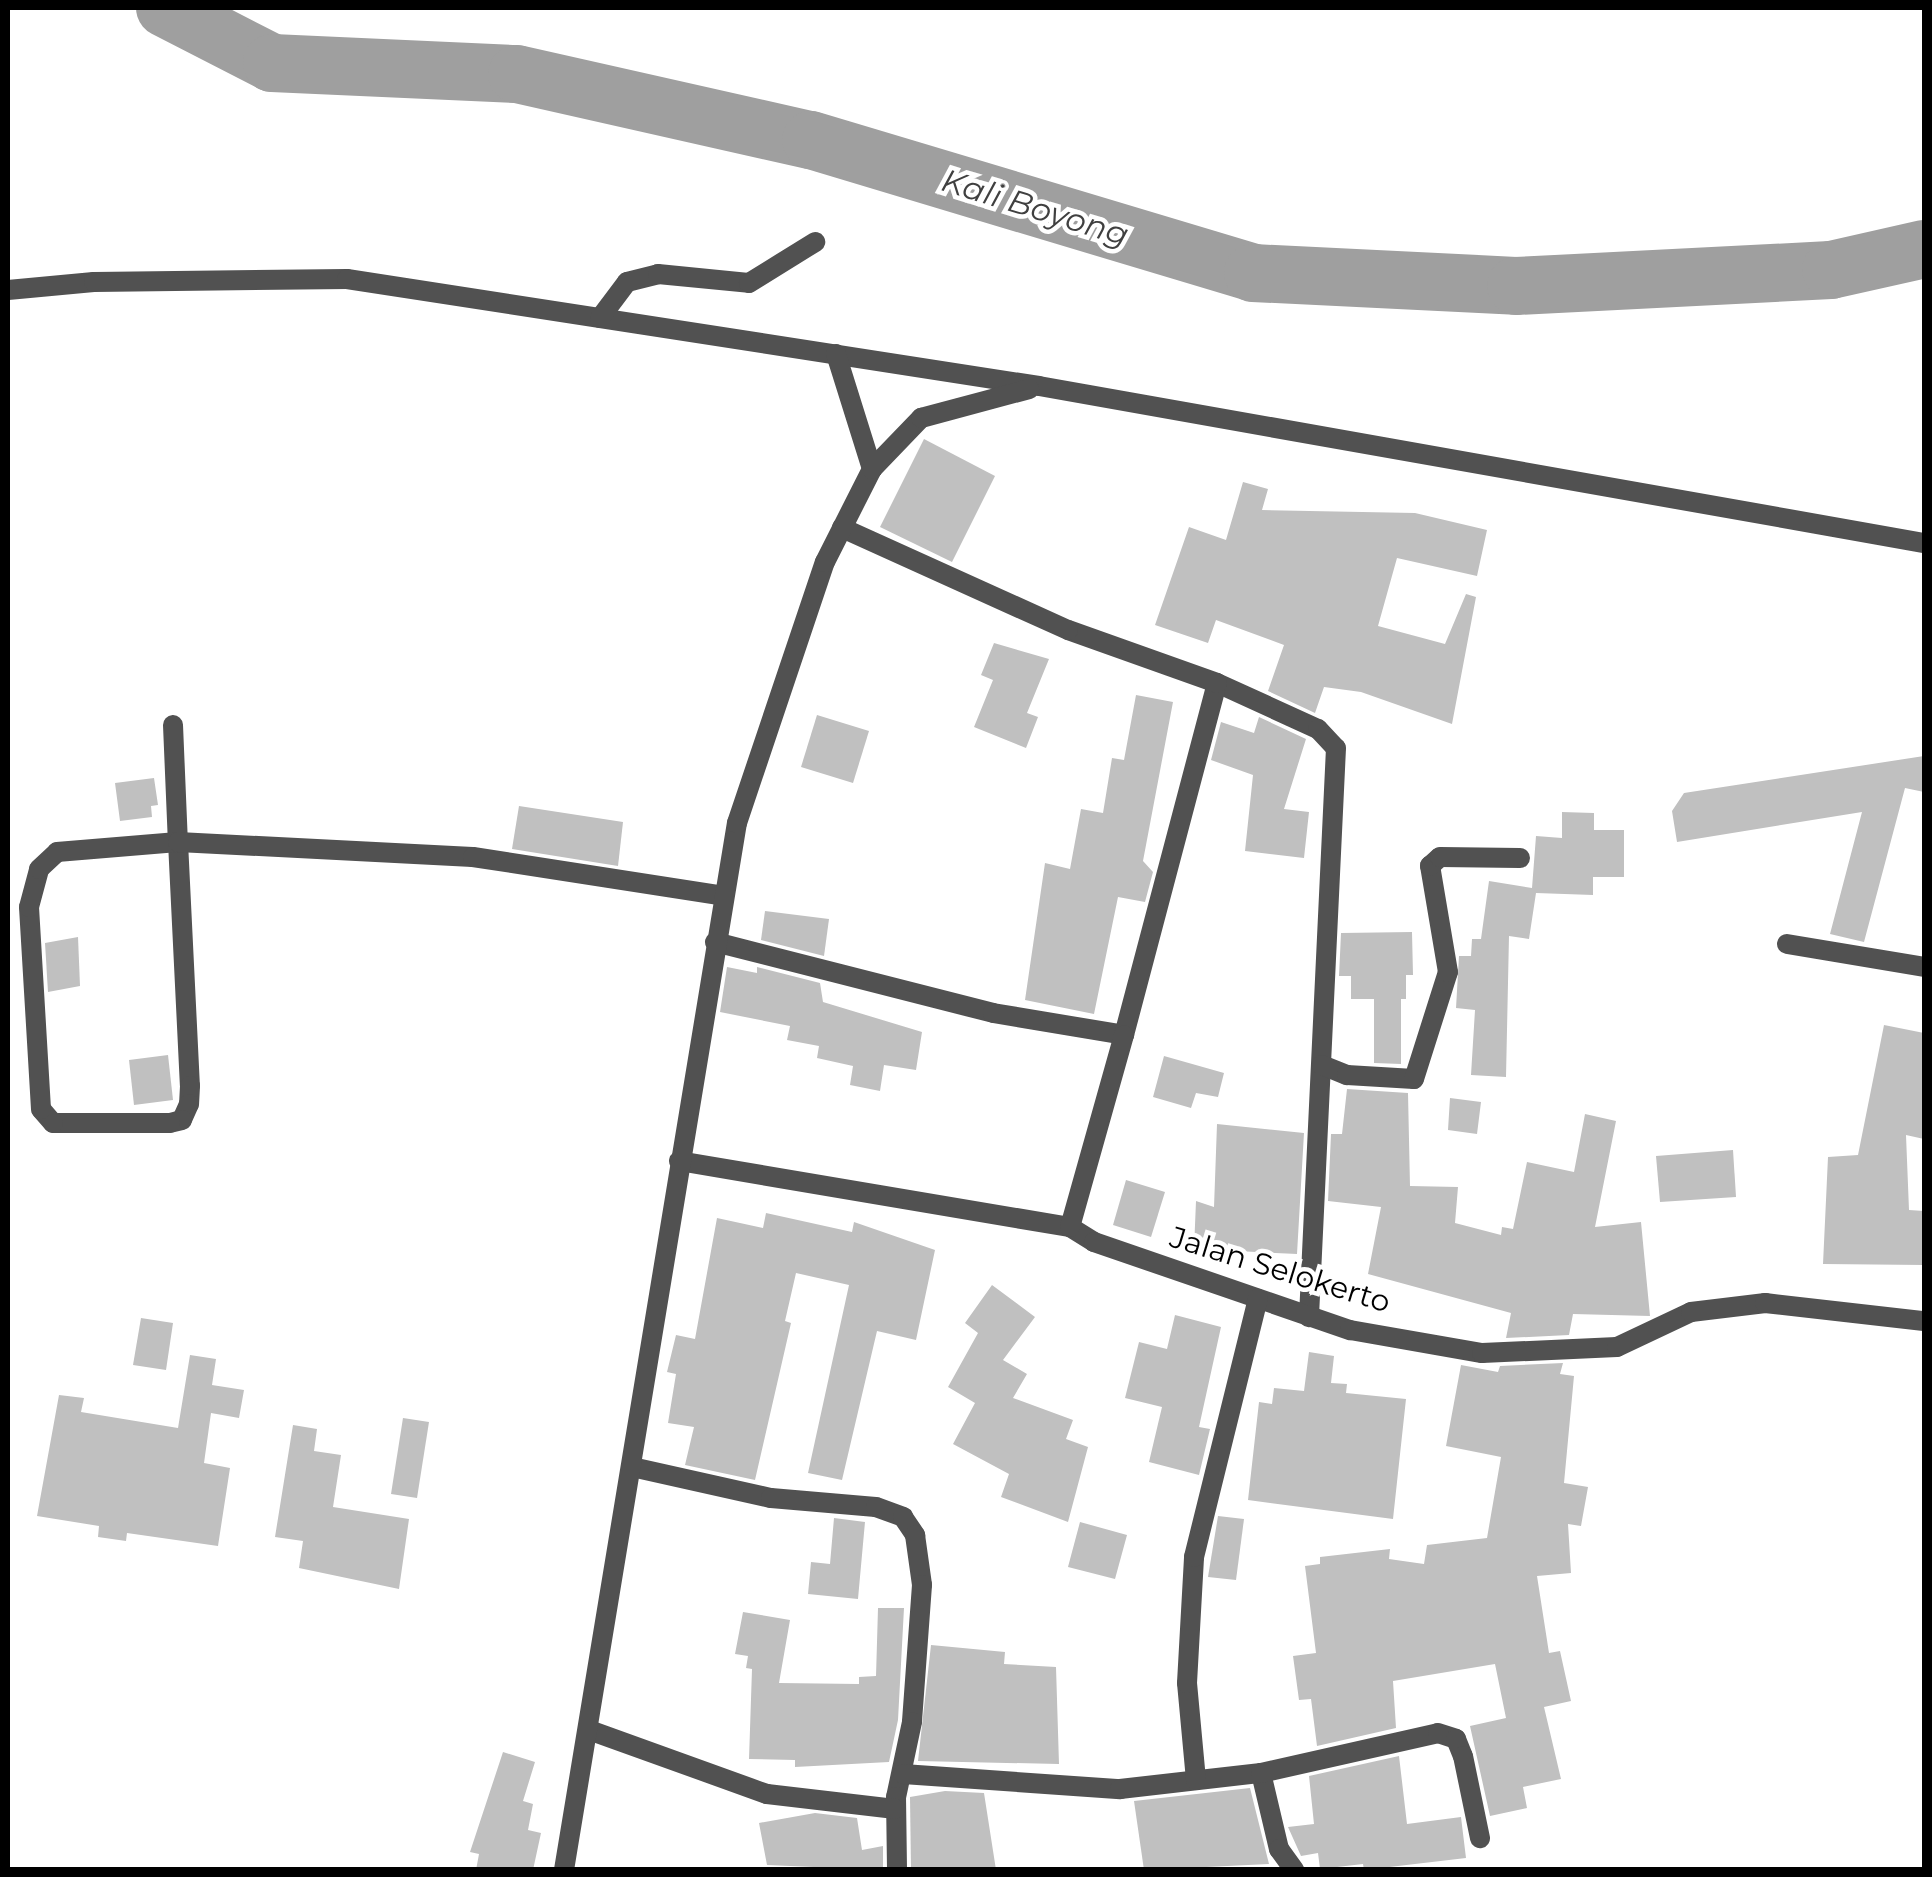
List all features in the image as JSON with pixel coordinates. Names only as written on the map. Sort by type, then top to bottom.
[{"type":"street","points":[[600,318],[626,282],[658,274],[749,282],[794,261],[815,242]]},
{"type":"street","points":[[8,290],[94,282],[347,280],[1039,386],[1924,542]]},
{"type":"street","points":[[836,354],[872,469]]},
{"type":"street","points":[[564,1870],[714,942],[737,823],[842,528],[872,469],[920,418],[1039,386]]},
{"type":"street","points":[[842,528],[1068,630],[1217,683],[1318,729],[1336,748],[1309,1317]]},
{"type":"street","points":[[1070,1226],[1217,683]]},
{"type":"street","points":[[173,725],[178,842],[190,1086],[182,1120],[52,1123],[41,1109],[29,907],[39,869],[57,852],[178,842],[473,857],[724,896]]},
{"type":"street","points":[[1322,1065],[1348,1076],[1414,1079],[1448,977],[1430,866],[1440,857],[1520,858]]},
{"type":"street","points":[[714,942],[993,1013],[1124,1035]]},
{"type":"street","points":[[1787,944],[1924,967]]},
{"type":"street","name":"Jalan Selokerto","points":[[679,1160],[1070,1226],[1094,1242],[1309,1317],[1482,1353],[1548,1354],[1617,1347],[1691,1312],[1764,1303],[1924,1321]]},
{"type":"street","points":[[1196,1780],[1187,1683],[1194,1556],[1258,1300]]},
{"type":"street","points":[[632,1467],[771,1498],[876,1507],[903,1517],[916,1536],[922,1585],[903,1774],[895,1809],[898,1870]]},
{"type":"street","points":[[588,1730],[767,1794],[895,1809]]},
{"type":"street","points":[[903,1774],[1120,1788],[1260,1773],[1438,1733],[1456,1738],[1464,1756],[1480,1838]]},
{"type":"street","points":[[1260,1773],[1279,1849],[1294,1870]]},
{"type":"building","points":[[924,439],[995,476],[952,562],[880,527]]},
{"type":"building","points":[[1243,482],[1268,489],[1262,510],[1415,513],[1487,530],[1477,576],[1397,558],[1378,626],[1445,644],[1466,594],[1476,597],[1452,724],[1361,692],[1324,687],[1315,713],[1268,691],[1284,645],[1216,620],[1208,643],[1155,625],[1189,527],[1226,540]]},
{"type":"building","points":[[994,643],[1049,659],[1027,713],[1038,717],[1026,748],[974,727],[993,680],[981,675]]},
{"type":"building","points":[[1136,695],[1173,702],[1143,861],[1153,872],[1145,902],[1118,897],[1094,1014],[1025,1000],[1045,863],[1070,869],[1081,809],[1103,813],[1112,758],[1124,760]]},
{"type":"building","points":[[817,715],[869,731],[853,783],[801,767]]},
{"type":"building","points":[[1259,717],[1306,739],[1284,809],[1309,812],[1304,858],[1245,851],[1253,775],[1211,760],[1221,722],[1254,733]]},
{"type":"building","points":[[1924,756],[1924,792],[1905,788],[1864,942],[1830,934],[1862,812],[1677,842],[1672,811],[1684,793]]},
{"type":"building","points":[[154,778],[158,805],[151,806],[152,817],[120,821],[115,783]]},
{"type":"building","points":[[519,806],[623,822],[618,866],[512,849]]},
{"type":"building","points":[[1562,812],[1594,813],[1594,830],[1624,830],[1624,877],[1593,877],[1593,895],[1536,893],[1529,939],[1509,936],[1506,1077],[1471,1075],[1475,1010],[1456,1008],[1459,956],[1471,956],[1472,939],[1481,939],[1489,881],[1532,888],[1536,836],[1562,838]]},
{"type":"building","points":[[765,911],[829,919],[824,956],[761,940]]},
{"type":"building","points":[[1412,932],[1413,975],[1406,975],[1406,999],[1401,999],[1401,1064],[1374,1063],[1374,999],[1351,999],[1351,976],[1339,976],[1341,933]]},
{"type":"building","points":[[78,937],[80,986],[48,992],[45,943]]},
{"type":"building","points":[[727,967],[757,973],[757,967],[820,983],[823,1002],[922,1032],[916,1070],[884,1065],[880,1091],[850,1085],[853,1066],[817,1058],[819,1046],[787,1040],[790,1026],[720,1012]]},
{"type":"building","points":[[1884,1025],[1924,1033],[1924,1139],[1906,1135],[1909,1210],[1924,1211],[1924,1265],[1823,1264],[1828,1157],[1858,1155]]},
{"type":"building","points":[[168,1055],[173,1100],[134,1105],[129,1060]]},
{"type":"building","points":[[1164,1056],[1224,1073],[1218,1097],[1196,1093],[1191,1108],[1153,1097]]},
{"type":"building","points":[[1347,1089],[1408,1093],[1410,1186],[1458,1187],[1455,1223],[1501,1235],[1502,1227],[1513,1229],[1527,1162],[1574,1172],[1585,1114],[1616,1121],[1595,1227],[1641,1222],[1650,1316],[1573,1314],[1569,1335],[1506,1338],[1511,1313],[1368,1274],[1381,1207],[1328,1201],[1331,1134],[1342,1134]]},
{"type":"building","points":[[1450,1098],[1481,1102],[1477,1134],[1448,1130]]},
{"type":"building","points":[[1217,1124],[1304,1133],[1297,1254],[1194,1249],[1196,1201],[1214,1207]]},
{"type":"building","points":[[1733,1150],[1736,1197],[1660,1202],[1656,1156]]},
{"type":"building","points":[[1126,1180],[1165,1192],[1151,1237],[1113,1225]]},
{"type":"building","points":[[766,1213],[852,1232],[854,1222],[935,1250],[916,1340],[877,1331],[842,1480],[808,1473],[849,1285],[796,1273],[785,1321],[791,1323],[755,1480],[685,1465],[694,1427],[668,1423],[676,1374],[667,1372],[676,1335],[695,1339],[717,1218],[763,1228]]},
{"type":"building","points":[[992,1285],[1035,1317],[1003,1360],[1027,1374],[1013,1398],[1073,1420],[1066,1439],[1088,1447],[1068,1522],[1001,1497],[1009,1474],[953,1444],[975,1403],[948,1387],[978,1333],[965,1323]]},
{"type":"building","points":[[1175,1315],[1221,1327],[1199,1427],[1210,1429],[1199,1475],[1149,1462],[1162,1407],[1125,1398],[1139,1342],[1167,1349]]},
{"type":"building","points":[[141,1318],[173,1323],[166,1370],[133,1365]]},
{"type":"building","points":[[1309,1352],[1334,1356],[1331,1383],[1347,1384],[1346,1393],[1406,1399],[1393,1519],[1248,1500],[1259,1402],[1272,1404],[1274,1388],[1304,1391]]},
{"type":"building","points":[[190,1355],[216,1359],[212,1385],[244,1390],[239,1418],[211,1413],[204,1463],[230,1468],[218,1546],[127,1533],[126,1541],[98,1537],[99,1526],[37,1516],[59,1395],[84,1398],[81,1412],[178,1428]]},
{"type":"building","points":[[1563,1363],[1560,1374],[1574,1376],[1564,1483],[1588,1487],[1581,1526],[1568,1524],[1571,1573],[1537,1576],[1549,1653],[1560,1651],[1571,1701],[1544,1707],[1561,1779],[1523,1787],[1527,1808],[1490,1816],[1470,1726],[1506,1718],[1495,1664],[1393,1681],[1396,1728],[1317,1746],[1311,1699],[1299,1700],[1293,1656],[1316,1653],[1305,1566],[1320,1564],[1320,1557],[1390,1549],[1389,1559],[1424,1564],[1427,1545],[1487,1538],[1501,1457],[1446,1446],[1461,1365],[1498,1372],[1500,1366]]},
{"type":"building","points":[[403,1418],[429,1422],[417,1498],[391,1494]]},
{"type":"building","points":[[293,1425],[317,1429],[314,1451],[341,1455],[333,1507],[409,1519],[399,1589],[299,1568],[303,1541],[275,1537]]},
{"type":"building","points":[[1218,1516],[1244,1519],[1236,1580],[1208,1577]]},
{"type":"building","points":[[834,1518],[865,1522],[858,1599],[808,1594],[811,1562],[830,1564]]},
{"type":"building","points":[[1080,1522],[1127,1535],[1115,1579],[1068,1567]]},
{"type":"building","points":[[878,1608],[904,1608],[898,1720],[889,1762],[795,1767],[795,1760],[749,1759],[752,1669],[746,1668],[748,1656],[735,1654],[743,1612],[790,1620],[779,1683],[859,1684],[859,1677],[876,1676]]},
{"type":"building","points":[[931,1645],[1005,1652],[1004,1664],[1056,1667],[1059,1764],[918,1761]]},
{"type":"building","points":[[503,1752],[535,1762],[523,1801],[533,1804],[528,1830],[541,1833],[533,1870],[476,1870],[479,1854],[470,1852]]},
{"type":"building","points":[[1399,1756],[1407,1824],[1461,1817],[1466,1858],[1364,1870],[1363,1864],[1320,1869],[1318,1853],[1301,1856],[1288,1827],[1314,1824],[1309,1776]]},
{"type":"building","points":[[1250,1788],[1269,1864],[1144,1870],[1134,1801]]},
{"type":"building","points":[[945,1791],[984,1793],[996,1870],[911,1870],[910,1797]]},
{"type":"building","points":[[815,1813],[857,1818],[862,1850],[883,1846],[883,1870],[767,1865],[759,1823]]},
{"type":"waterway","name":"Kali Boyong","points":[[165,8],[272,63],[517,74],[811,140],[1253,273],[1516,286],[1831,270],[1924,249]]}]
